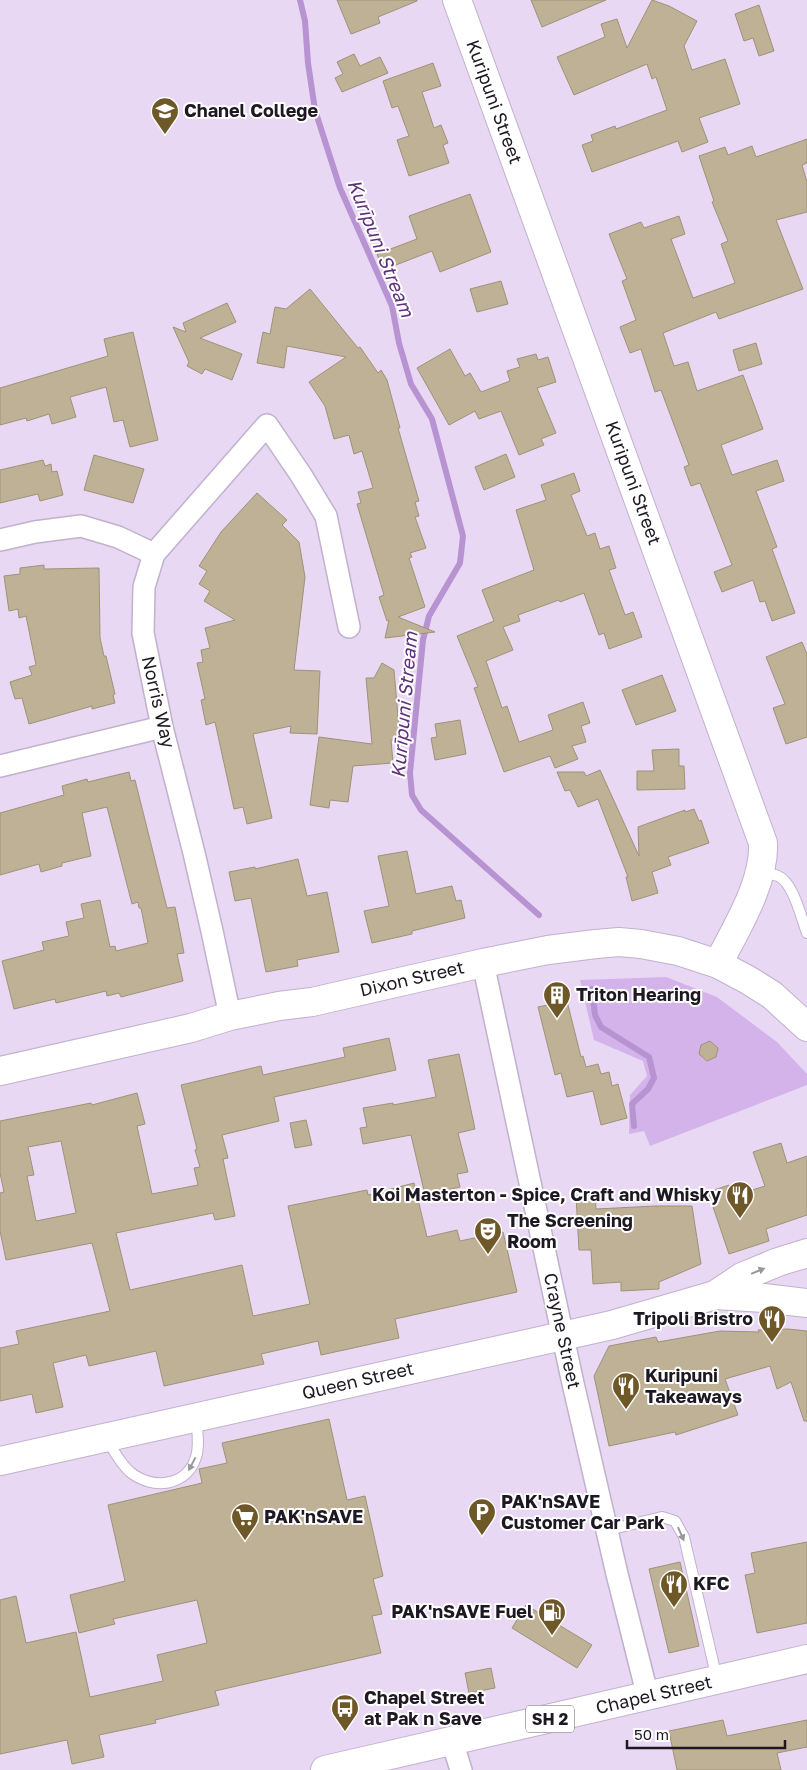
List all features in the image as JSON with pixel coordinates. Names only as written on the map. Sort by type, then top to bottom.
[{"type":"main road","name":"Kuripuni Street","points":[[457,0],[763,842],[764,853],[760,872],[749,900],[718,964]]},
{"type":"main road","name":"Dixon Street","points":[[0,1070],[191,1028],[230,1016],[320,1000],[483,963],[548,950],[619,942],[678,951],[718,964],[772,995],[807,1027]]},
{"type":"main road","name":"Queen Street","points":[[0,1461],[630,1320],[716,1295],[742,1278],[778,1262],[807,1253]]},
{"type":"main road","name":"Queen Street","points":[[716,1295],[807,1303]]},
{"type":"main road","name":"Chapel Street","points":[[325,1770],[807,1659]]},
{"type":"street","name":"Norris Way","points":[[230,1016],[194,853],[162,727],[142,633],[144,588],[154,554],[267,425],[326,516],[349,627]]},
{"type":"street","points":[[0,540],[35,532],[81,526],[118,537],[154,554]]},
{"type":"street","points":[[0,766],[162,727]]},
{"type":"street","name":"Crayne Street","points":[[483,963],[562,1335],[648,1697]]},
{"type":"street","points":[[452,1741],[461,1770]]},
{"type":"lane","points":[[760,872],[779,876],[786,882],[792,892],[807,932]]},
{"type":"lane","points":[[105,1438],[129,1471],[147,1481],[160,1484],[179,1480],[187,1474],[197,1456],[196,1417]]},
{"type":"lane","points":[[608,1530],[662,1517],[675,1521],[684,1537],[718,1681]]},
{"type":"shaded area","points":[[666,977],[717,997],[777,1042],[807,1074],[807,1085],[650,1146],[644,1131],[629,1134],[630,1095],[647,1076],[643,1061],[594,1040],[580,980]]},
{"type":"building","points":[[337,0],[417,1],[378,17],[380,23],[351,34]]},
{"type":"building","points":[[531,0],[606,0],[542,27]]},
{"type":"building","points":[[652,0],[669,6],[697,21],[684,46],[692,70],[725,59],[740,104],[699,118],[708,142],[682,152],[678,141],[592,172],[582,145],[593,141],[591,135],[615,126],[616,129],[667,110],[656,77],[652,79],[647,64],[574,95],[557,57],[605,37],[601,24],[617,19],[627,48]]},
{"type":"building","points":[[759,5],[774,51],[759,56],[753,38],[744,41],[735,14]]},
{"type":"building","points":[[354,54],[360,66],[380,57],[388,73],[342,92],[335,78],[343,74],[337,62]]},
{"type":"building","points":[[433,63],[441,86],[422,92],[434,128],[441,125],[448,143],[443,145],[449,163],[409,176],[397,140],[409,136],[398,106],[392,108],[383,81]]},
{"type":"building","points":[[807,139],[807,163],[802,165],[807,182],[807,212],[776,220],[803,289],[719,319],[716,312],[663,333],[674,366],[688,362],[697,391],[743,375],[763,429],[721,445],[732,475],[777,460],[784,481],[756,491],[777,547],[772,549],[795,613],[772,621],[765,601],[760,602],[753,580],[722,592],[714,572],[732,565],[700,483],[691,486],[684,467],[689,465],[661,390],[655,392],[641,349],[630,353],[620,327],[636,320],[622,281],[627,279],[609,234],[641,222],[644,228],[679,216],[685,234],[671,239],[693,298],[735,283],[721,244],[728,241],[712,202],[714,201],[699,156],[725,147],[728,155],[752,146],[756,157]]},
{"type":"building","points":[[470,194],[491,252],[440,272],[432,251],[383,270],[377,254],[417,239],[409,216]]},
{"type":"building","points":[[501,281],[508,304],[477,312],[470,289]]},
{"type":"building","points":[[310,289],[358,348],[360,347],[378,373],[381,370],[387,380],[400,428],[398,428],[419,501],[415,502],[419,516],[415,517],[426,548],[410,553],[412,557],[409,558],[425,607],[398,617],[435,632],[385,638],[389,620],[387,621],[379,597],[384,595],[357,504],[361,503],[358,492],[373,488],[362,451],[354,454],[349,435],[334,439],[325,406],[309,382],[346,357],[287,346],[284,368],[257,363],[263,332],[270,334],[275,307],[286,309]]},
{"type":"building","points":[[227,303],[236,322],[200,338],[242,354],[232,380],[205,369],[202,374],[187,366],[189,362],[173,327],[186,332],[183,323]]},
{"type":"building","points":[[133,332],[158,440],[130,447],[123,420],[114,422],[106,387],[70,397],[76,417],[52,424],[49,414],[27,421],[26,418],[0,425],[0,388],[108,356],[104,339]]},
{"type":"building","points":[[756,343],[762,364],[739,371],[733,350]]},
{"type":"building","points":[[450,349],[465,376],[470,373],[481,392],[510,381],[507,371],[520,367],[517,359],[536,354],[538,360],[548,357],[556,382],[537,388],[556,433],[541,439],[544,445],[519,455],[501,411],[479,419],[475,411],[449,425],[417,368]]},
{"type":"building","points":[[506,454],[515,477],[484,490],[475,467]]},
{"type":"building","points":[[94,455],[144,469],[133,503],[84,490]]},
{"type":"building","points":[[43,460],[45,466],[51,464],[52,472],[57,471],[63,495],[40,501],[38,494],[0,503],[0,470]]},
{"type":"building","points":[[574,473],[580,491],[571,495],[587,536],[595,533],[600,549],[609,546],[616,568],[609,570],[625,615],[633,612],[642,637],[609,649],[604,633],[599,635],[584,593],[518,615],[520,621],[503,627],[513,650],[486,661],[502,708],[507,706],[519,742],[553,730],[548,715],[583,702],[590,723],[581,726],[586,742],[572,746],[578,759],[555,768],[550,756],[504,772],[474,688],[478,687],[457,636],[494,621],[482,590],[534,570],[516,510],[546,500],[541,485]]},
{"type":"building","points":[[257,493],[287,520],[282,525],[299,542],[305,577],[294,670],[320,671],[317,734],[290,733],[291,726],[253,734],[272,818],[247,824],[243,807],[234,809],[215,722],[206,725],[201,700],[205,699],[197,663],[203,662],[201,650],[210,648],[205,628],[235,620],[204,601],[210,591],[199,584],[207,571],[199,566],[221,532]]},
{"type":"building","points":[[44,565],[44,569],[99,568],[100,638],[115,694],[113,695],[115,703],[92,709],[92,706],[29,724],[22,698],[15,699],[10,682],[32,675],[29,667],[36,665],[26,616],[19,618],[18,609],[9,611],[4,576],[20,574],[20,568]]},
{"type":"building","points":[[802,642],[807,654],[807,737],[786,744],[773,708],[785,704],[766,657]]},
{"type":"building","points":[[382,663],[394,670],[400,740],[391,740],[393,763],[353,766],[348,802],[330,800],[329,808],[310,805],[319,737],[372,744],[366,678],[374,678]]},
{"type":"building","points":[[662,675],[676,711],[636,725],[622,690]]},
{"type":"building","points":[[460,720],[466,754],[435,760],[431,738],[437,737],[435,724]]},
{"type":"building","points":[[679,749],[679,766],[684,766],[685,789],[637,790],[637,771],[654,771],[652,750]]},
{"type":"building","points":[[600,770],[639,856],[638,827],[685,810],[685,812],[694,809],[699,821],[701,820],[709,843],[668,857],[671,865],[652,872],[658,893],[632,901],[626,877],[628,877],[598,799],[578,807],[570,790],[565,791],[557,772],[584,772],[586,776]]},
{"type":"building","points":[[129,772],[131,781],[135,780],[167,908],[175,907],[184,953],[177,954],[183,981],[121,997],[119,993],[107,996],[106,991],[56,1003],[55,999],[14,1009],[2,961],[44,950],[42,942],[69,936],[66,922],[84,918],[81,904],[100,900],[110,947],[115,946],[116,951],[148,943],[141,908],[139,908],[138,902],[132,904],[107,807],[82,813],[91,856],[62,863],[62,866],[41,872],[39,864],[0,875],[0,813],[64,795],[62,786],[87,779],[88,782]]},
{"type":"building","points":[[407,851],[416,894],[452,886],[456,901],[461,900],[465,918],[412,931],[412,934],[372,943],[364,911],[389,906],[378,856]]},
{"type":"building","points":[[298,859],[307,896],[327,892],[339,952],[297,960],[298,966],[266,972],[251,898],[235,901],[229,872],[255,867],[255,869]]},
{"type":"building","points":[[567,1001],[581,1057],[583,1056],[586,1067],[598,1064],[601,1074],[609,1072],[612,1086],[618,1084],[627,1118],[601,1125],[593,1091],[567,1097],[561,1073],[555,1075],[538,1007]]},
{"type":"building","points":[[389,1038],[396,1070],[274,1097],[279,1121],[222,1135],[228,1158],[223,1159],[235,1216],[215,1220],[213,1213],[116,1233],[130,1290],[242,1265],[253,1316],[310,1304],[288,1206],[367,1190],[368,1195],[414,1183],[427,1237],[457,1230],[460,1241],[503,1232],[517,1292],[395,1319],[399,1338],[321,1355],[318,1341],[261,1354],[264,1364],[164,1386],[156,1351],[89,1366],[86,1355],[53,1363],[63,1407],[36,1413],[32,1394],[0,1401],[0,1348],[19,1344],[16,1331],[110,1311],[92,1243],[6,1260],[0,1231],[0,1193],[4,1192],[0,1173],[0,1121],[91,1103],[92,1105],[137,1093],[145,1124],[137,1126],[152,1194],[198,1185],[194,1168],[200,1167],[195,1150],[197,1149],[181,1085],[261,1066],[263,1075],[345,1057],[343,1048]],"holes":[[[61,1141],[76,1213],[36,1221],[27,1176],[34,1175],[28,1147]]]},
{"type":"building","points":[[710,1041],[718,1048],[716,1057],[707,1061],[699,1054],[701,1045]]},
{"type":"building","points":[[459,1054],[475,1129],[458,1133],[468,1172],[457,1174],[460,1187],[425,1195],[411,1135],[363,1144],[360,1128],[367,1127],[363,1108],[393,1103],[393,1105],[436,1097],[428,1060]]},
{"type":"building","points":[[306,1120],[312,1145],[295,1148],[290,1123]]},
{"type":"building","points":[[781,1143],[787,1163],[807,1156],[807,1215],[766,1229],[769,1241],[729,1254],[708,1192],[729,1185],[733,1196],[765,1186],[753,1152]]},
{"type":"building","points":[[595,1195],[596,1209],[692,1206],[701,1264],[659,1282],[659,1289],[621,1291],[621,1282],[593,1284],[591,1250],[579,1250],[576,1196]]},
{"type":"building","points":[[788,1329],[807,1331],[807,1421],[804,1421],[791,1382],[777,1389],[770,1366],[725,1379],[738,1415],[676,1435],[675,1432],[609,1446],[594,1376],[609,1346],[656,1337],[658,1342],[720,1331],[759,1332],[758,1330]]},
{"type":"building","name":"PAK'nSAVE","points":[[329,1419],[347,1500],[365,1496],[383,1576],[373,1579],[382,1614],[372,1616],[381,1653],[215,1691],[219,1705],[155,1720],[156,1723],[99,1735],[104,1757],[72,1764],[67,1740],[0,1754],[0,1600],[16,1596],[26,1643],[76,1632],[90,1697],[163,1681],[157,1655],[207,1643],[197,1600],[113,1619],[115,1624],[79,1633],[70,1595],[125,1581],[108,1505],[202,1483],[199,1469],[227,1463],[222,1443]]},
{"type":"building","points":[[807,1542],[807,1623],[757,1633],[745,1575],[755,1573],[751,1553]]},
{"type":"building","name":"KFC","points":[[680,1562],[699,1646],[669,1653],[649,1569]]},
{"type":"building","name":"PAK'nSAVE Fuel","points":[[526,1605],[592,1645],[577,1668],[512,1628]]},
{"type":"building","points":[[491,1668],[495,1688],[469,1693],[465,1673]]},
{"type":"building","points":[[723,1720],[727,1736],[807,1720],[807,1747],[777,1753],[781,1770],[677,1770],[669,1731]]},
{"type":"waterway","name":"Kurīpuni Stream","points":[[300,0],[305,21],[308,63],[315,110],[340,188],[392,306],[399,343],[411,384],[432,419],[463,536],[460,563],[429,616],[423,640],[410,773],[412,795],[421,810],[539,915]]},
{"type":"waterway","name":"Kurīpuni Stream","points":[[592,989],[595,1015],[601,1027],[649,1057],[654,1078],[648,1089],[632,1104],[634,1126]]},
{"type":"place","name":"Chanel College","points":[[165,135]]},
{"type":"place","name":"Triton Hearing","points":[[557,1019]]},
{"type":"place","name":"Koi Masterton - Spice, Craft and Whisky","points":[[740,1219]]},
{"type":"place","name":"The Screening Room","points":[[488,1255]]},
{"type":"place","name":"Tripoli Bristro","points":[[772,1343]]},
{"type":"place","name":"Kuripuni Takeaways","points":[[626,1410]]},
{"type":"place","name":"PAK'nSAVE Customer Car Park","points":[[482,1536]]},
{"type":"place","name":"PAK'nSAVE","points":[[245,1541]]},
{"type":"place","name":"KFC","points":[[674,1608]]},
{"type":"place","name":"PAK'nSAVE Fuel","points":[[552,1636]]},
{"type":"place","name":"Chapel Street at Pak n Save","points":[[345,1732]]}]
